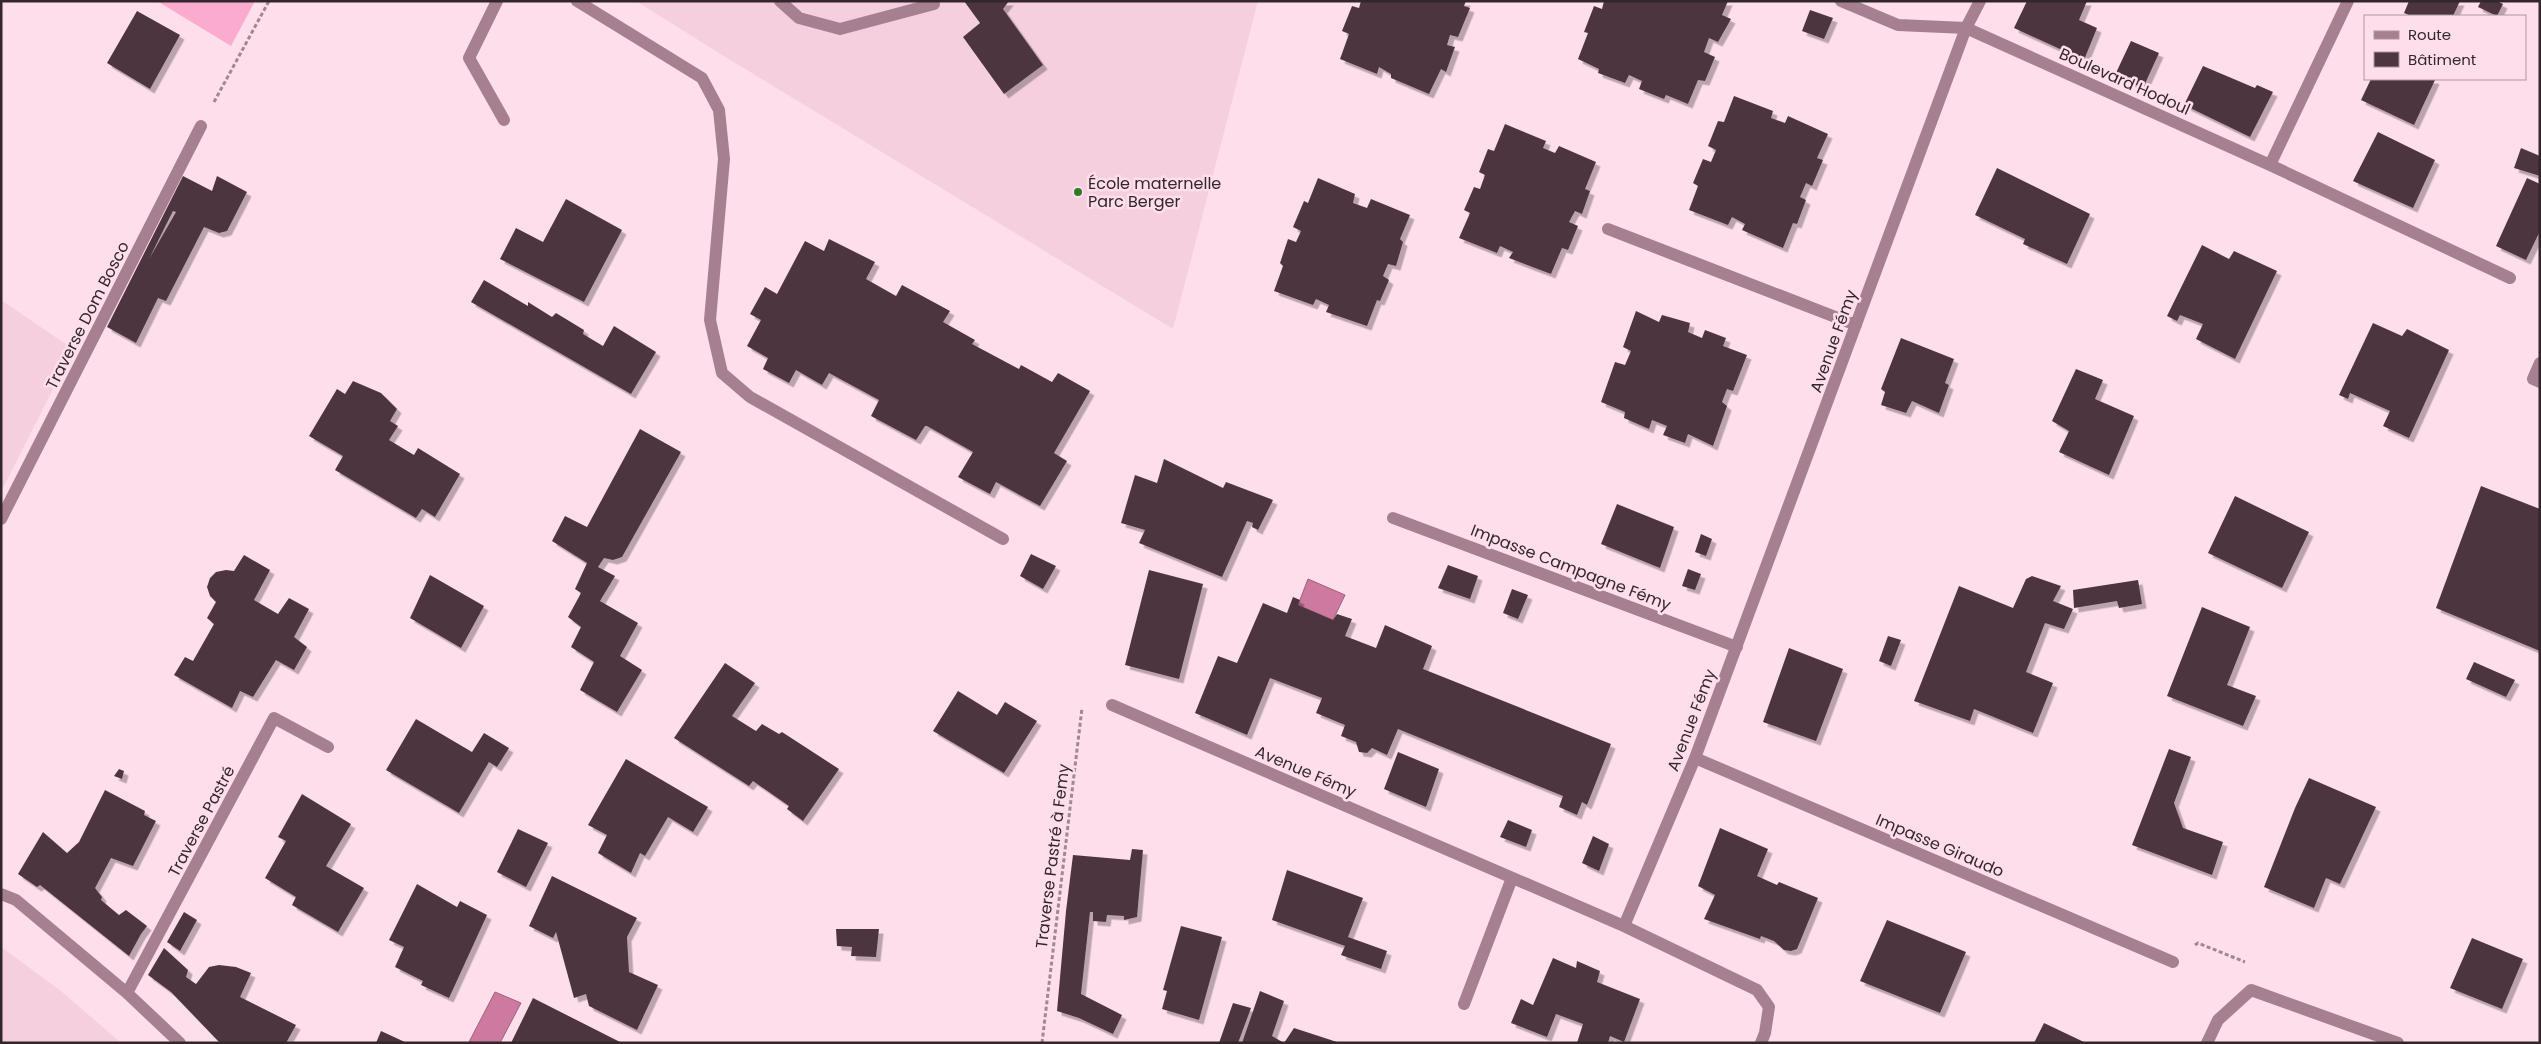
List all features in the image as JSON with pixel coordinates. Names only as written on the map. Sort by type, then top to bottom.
[{"type":"street","points":[[497,1],[469,58],[504,120]]},
{"type":"street","points":[[577,1],[702,78],[719,110],[724,159],[710,320],[722,374],[750,397],[1003,540]]},
{"type":"street","points":[[780,1],[799,18],[840,29],[934,4]]},
{"type":"street","points":[[1840,1],[1898,24],[1966,28]]},
{"type":"street","name":"Avenue Fémy","points":[[1112,705],[1624,926],[1695,758],[1966,28],[1980,1]]},
{"type":"street","points":[[2270,165],[2348,1]]},
{"type":"street","name":"Boulevard Hodoul","points":[[1966,28],[2270,165],[2510,278]]},
{"type":"street","name":"Traverse Dom Bosco","points":[[1,519],[201,126]]},
{"type":"street","points":[[1608,229],[1856,325]]},
{"type":"street","points":[[2540,363],[2533,379],[2540,382]]},
{"type":"street","name":"Impasse Campagne Fémy","points":[[1393,518],[1737,646]]},
{"type":"street","name":"Traverse Pastré","points":[[127,993],[274,718],[328,747]]},
{"type":"street","name":"Impasse Giraudo","points":[[1695,758],[2173,962]]},
{"type":"street","points":[[1464,1004],[1512,878]]},
{"type":"street","points":[[1,894],[16,900],[127,993],[180,1043]]},
{"type":"street","points":[[1624,926],[1757,990],[1769,1007],[1765,1033],[1761,1043]]},
{"type":"street","points":[[2207,1043],[2218,1020],[2251,990],[2398,1043]]},
{"type":"path","points":[[201,126],[268,1]]},
{"type":"path","name":"Traverse Pastré à Femy","points":[[1042,1043],[1083,701],[1112,705]]},
{"type":"path","points":[[2173,962],[2198,943],[2249,964],[2251,990]]},
{"type":"shaded area","points":[[157,1],[255,1],[231,46]]},
{"type":"shaded area","name":"École maternelle Parc Berger","points":[[636,1],[1258,1],[1173,329],[722,55]]},
{"type":"shaded area","points":[[1,300],[73,349],[1,492]]},
{"type":"shaded area","points":[[1308,579],[1345,595],[1333,620],[1298,605]]},
{"type":"shaded area","points":[[1,947],[61,991],[121,1043],[1,1043]]},
{"type":"shaded area","points":[[495,992],[521,1003],[500,1043],[469,1042]]},
{"type":"building","points":[[964,1],[1009,1],[1003,9],[1043,65],[1004,94],[963,37],[980,23]]},
{"type":"building","points":[[1361,1],[1466,1],[1464,6],[1470,8],[1458,37],[1450,35],[1447,45],[1455,47],[1446,72],[1441,69],[1429,94],[1391,78],[1391,74],[1379,67],[1377,74],[1340,59],[1349,34],[1342,31],[1352,6],[1359,8]]},
{"type":"building","points":[[1604,1],[1728,1],[1722,15],[1731,19],[1718,42],[1709,38],[1704,52],[1715,57],[1705,81],[1698,80],[1688,104],[1666,95],[1664,99],[1639,89],[1642,81],[1629,75],[1625,83],[1598,73],[1599,69],[1578,59],[1588,33],[1584,32],[1594,6],[1602,9]]},
{"type":"building","points":[[2027,1],[2087,1],[2079,20],[2097,28],[2084,60],[2014,28]]},
{"type":"building","points":[[2409,1],[2460,1],[2453,15],[2409,15],[2404,13]]},
{"type":"building","points":[[2481,1],[2497,1],[2503,4],[2498,15],[2478,7]]},
{"type":"building","points":[[1810,10],[1833,18],[1824,39],[1802,31]]},
{"type":"building","points":[[137,11],[180,35],[150,89],[107,63]]},
{"type":"building","points":[[2131,41],[2159,53],[2143,88],[2115,75]]},
{"type":"building","points":[[2203,66],[2255,88],[2257,85],[2273,92],[2250,137],[2184,105]]},
{"type":"building","points":[[2371,80],[2435,80],[2414,125],[2361,100]]},
{"type":"building","points":[[1734,96],[1773,111],[1771,118],[1785,123],[1788,116],[1828,134],[1817,158],[1823,160],[1812,186],[1806,183],[1800,197],[1806,200],[1797,224],[1793,223],[1783,248],[1742,230],[1745,224],[1732,217],[1728,225],[1689,210],[1698,186],[1693,183],[1703,159],[1711,162],[1716,150],[1708,146],[1718,121],[1724,122]]},
{"type":"building","points":[[1505,124],[1546,141],[1543,148],[1555,153],[1559,146],[1596,162],[1585,189],[1590,191],[1582,214],[1575,211],[1569,222],[1578,226],[1568,250],[1562,248],[1551,274],[1509,258],[1513,252],[1500,246],[1497,253],[1459,238],[1470,213],[1464,210],[1474,187],[1480,189],[1485,175],[1479,172],[1488,149],[1494,151]]},
{"type":"building","points":[[2378,132],[2435,160],[2413,208],[2353,181]]},
{"type":"building","points":[[2521,148],[2540,156],[2540,176],[2514,168]]},
{"type":"building","points":[[1997,168],[2090,214],[2067,264],[2023,244],[2025,239],[1975,215]]},
{"type":"building","points":[[183,176],[212,191],[217,176],[247,192],[227,231],[219,233],[204,227],[166,301],[158,298],[136,343],[107,327]],"holes":[[[173,211],[176,212],[149,259]]]},
{"type":"building","points":[[1318,178],[1355,194],[1353,203],[1367,208],[1371,199],[1410,215],[1400,239],[1403,242],[1396,266],[1388,264],[1383,276],[1389,280],[1380,301],[1377,300],[1367,326],[1326,312],[1329,305],[1316,299],[1313,305],[1274,291],[1283,266],[1280,263],[1288,239],[1296,242],[1301,231],[1293,227],[1304,201],[1308,203]]},
{"type":"building","points":[[2527,178],[2540,184],[2540,231],[2526,260],[2496,246]]},
{"type":"building","points":[[566,199],[622,230],[584,302],[500,259],[516,228],[543,242]]},
{"type":"building","points":[[829,239],[875,262],[866,279],[896,296],[902,285],[950,311],[943,322],[975,340],[972,344],[1019,369],[1021,365],[1052,382],[1058,373],[1090,391],[1054,453],[1067,461],[1040,506],[996,482],[990,494],[958,477],[973,452],[927,426],[925,426],[916,440],[871,416],[879,400],[829,373],[822,385],[796,370],[789,383],[763,369],[768,358],[747,346],[761,320],[750,314],[765,287],[777,294],[805,241],[824,251]]},
{"type":"building","points":[[2202,245],[2229,259],[2234,251],[2277,271],[2235,359],[2196,339],[2203,324],[2180,315],[2177,321],[2167,316]]},
{"type":"building","points":[[484,280],[528,306],[528,302],[552,317],[556,313],[584,330],[583,334],[603,346],[614,326],[656,352],[631,394],[471,302]]},
{"type":"building","points":[[1636,311],[1659,322],[1662,315],[1690,323],[1688,332],[1702,338],[1705,330],[1726,338],[1723,346],[1747,355],[1733,391],[1727,389],[1722,402],[1727,406],[1713,446],[1688,434],[1685,443],[1663,435],[1667,426],[1652,420],[1649,429],[1624,418],[1625,412],[1601,402],[1615,362],[1625,365],[1631,351],[1623,347]]},
{"type":"building","points":[[2373,323],[2402,336],[2407,329],[2449,350],[2409,438],[2383,426],[2390,411],[2350,393],[2348,399],[2339,395]]},
{"type":"building","points":[[1901,338],[1954,359],[1945,383],[1949,385],[1939,413],[1912,401],[1906,413],[1881,405],[1885,392],[1881,389]]},
{"type":"building","points":[[2076,369],[2103,380],[2095,399],[2134,416],[2109,475],[2059,452],[2069,431],[2052,421]]},
{"type":"building","points":[[353,381],[381,393],[397,409],[390,421],[398,426],[389,440],[414,455],[418,448],[460,474],[435,517],[422,509],[416,518],[335,470],[343,456],[309,436],[337,389],[345,394]]},
{"type":"building","points":[[640,429],[681,452],[622,557],[613,560],[604,558],[598,567],[615,576],[600,601],[638,623],[620,656],[642,670],[617,712],[580,690],[594,662],[571,647],[581,627],[568,617],[581,593],[575,589],[587,563],[552,541],[565,516],[587,527]]},
{"type":"building","points":[[1164,459],[1223,488],[1226,482],[1273,500],[1258,530],[1252,527],[1253,523],[1247,521],[1222,577],[1139,543],[1145,530],[1121,523],[1135,475],[1157,483]]},
{"type":"building","points":[[2481,486],[2540,509],[2540,651],[2436,608]]},
{"type":"building","points":[[2235,496],[2309,532],[2282,588],[2208,553]]},
{"type":"building","points":[[1617,504],[1674,527],[1660,568],[1601,544]]},
{"type":"building","points":[[1701,534],[1712,539],[1706,556],[1695,552]]},
{"type":"building","points":[[1031,554],[1056,566],[1043,589],[1020,576]]},
{"type":"building","points":[[244,555],[270,570],[254,600],[278,614],[289,598],[309,609],[294,637],[307,647],[294,670],[276,660],[253,697],[240,691],[232,708],[174,675],[185,657],[193,661],[214,624],[207,618],[216,602],[210,596],[207,587],[210,578],[216,572],[234,571]]},
{"type":"building","points":[[1448,565],[1478,576],[1470,599],[1438,588]]},
{"type":"building","points":[[1688,569],[1701,574],[1695,590],[1682,586]]},
{"type":"building","points":[[1149,570],[1203,584],[1179,679],[1125,665]]},
{"type":"building","points":[[430,575],[484,606],[461,648],[410,618]]},
{"type":"building","points":[[2032,576],[2061,586],[2053,601],[2073,609],[2064,629],[2045,623],[2026,672],[2053,683],[2033,733],[1974,709],[1970,721],[1914,701],[1959,586],[2013,608],[2026,579]]},
{"type":"building","points":[[2138,580],[2142,604],[2119,608],[2117,601],[2074,608],[2073,590]]},
{"type":"building","points":[[1512,589],[1528,595],[1518,619],[1503,613]]},
{"type":"building","points":[[1293,597],[1300,600],[1298,605],[1333,620],[1337,614],[1352,619],[1345,636],[1376,648],[1385,625],[1432,646],[1423,669],[1611,744],[1587,805],[1582,802],[1577,815],[1559,807],[1563,796],[1398,729],[1387,755],[1372,748],[1367,753],[1359,752],[1356,742],[1341,736],[1345,725],[1316,713],[1322,698],[1270,678],[1247,735],[1195,713],[1218,656],[1237,663],[1263,603],[1287,613]]},
{"type":"building","points":[[2202,607],[2250,627],[2227,685],[2256,696],[2243,726],[2167,696]]},
{"type":"building","points":[[1888,636],[1901,640],[1891,666],[1879,661]]},
{"type":"building","points":[[1789,648],[1843,669],[1816,741],[1763,722]]},
{"type":"building","points":[[2474,662],[2515,680],[2506,697],[2466,679]]},
{"type":"building","points":[[725,663],[755,683],[732,716],[756,731],[762,724],[779,734],[782,732],[839,769],[803,821],[787,809],[789,806],[753,781],[749,786],[674,738]]},
{"type":"building","points":[[958,691],[997,715],[1005,702],[1037,721],[1004,773],[933,731]]},
{"type":"building","points":[[416,719],[472,752],[484,733],[509,748],[497,767],[489,762],[459,813],[386,770]]},
{"type":"building","points":[[2169,749],[2191,757],[2174,803],[2183,828],[2223,842],[2212,875],[2132,845]]},
{"type":"building","points":[[1398,752],[1439,769],[1426,807],[1384,789]]},
{"type":"building","points":[[626,759],[708,807],[693,832],[668,817],[645,856],[640,853],[631,873],[598,853],[607,835],[588,825]]},
{"type":"building","points":[[119,769],[124,771],[122,779],[114,776]]},
{"type":"building","points":[[2309,778],[2376,807],[2340,884],[2326,878],[2314,908],[2264,887]]},
{"type":"building","points":[[105,790],[145,811],[144,815],[156,821],[133,866],[111,858],[95,888],[102,897],[101,900],[119,915],[126,910],[147,926],[129,956],[40,885],[37,887],[18,874],[43,832],[67,853],[79,842]]},
{"type":"building","points":[[302,794],[351,824],[326,866],[364,888],[338,932],[292,905],[296,897],[265,878],[286,841],[278,837]]},
{"type":"building","points":[[1508,820],[1532,830],[1526,847],[1500,837]]},
{"type":"building","points":[[1720,828],[1768,849],[1757,876],[1777,885],[1779,882],[1818,898],[1797,949],[1791,951],[1784,950],[1774,941],[1761,936],[1760,939],[1704,919],[1715,895],[1698,886]]},
{"type":"building","points":[[518,829],[548,843],[526,887],[497,872]]},
{"type":"building","points":[[1593,836],[1609,844],[1599,871],[1582,863]]},
{"type":"building","points":[[1132,849],[1143,850],[1137,917],[1124,920],[1124,916],[1107,915],[1106,922],[1093,921],[1093,912],[1090,912],[1081,994],[1122,1015],[1113,1034],[1079,1018],[1057,1011],[1066,911],[1073,855],[1130,860]]},
{"type":"building","points":[[1287,870],[1363,898],[1348,937],[1387,951],[1381,969],[1341,955],[1345,946],[1272,920]]},
{"type":"building","points":[[552,876],[637,918],[627,937],[629,972],[658,985],[637,1030],[589,1006],[586,994],[574,998],[556,932],[553,938],[529,926]]},
{"type":"building","points":[[417,884],[457,907],[460,901],[487,915],[449,998],[421,985],[423,981],[395,967],[404,947],[389,940]]},
{"type":"building","points":[[184,912],[197,920],[180,951],[167,942]]},
{"type":"building","points":[[1887,920],[1966,952],[1940,1013],[1860,981]]},
{"type":"building","points":[[1181,926],[1222,937],[1199,1020],[1162,1009],[1167,991],[1163,990]]},
{"type":"building","points":[[836,929],[879,929],[876,957],[851,956],[852,947],[837,946]]},
{"type":"building","points":[[2472,938],[2523,959],[2502,1009],[2450,988]]},
{"type":"building","points":[[164,948],[188,970],[186,977],[196,984],[209,967],[219,965],[236,967],[251,973],[240,997],[296,1025],[286,1043],[220,1043],[171,992],[148,975]]},
{"type":"building","points":[[1553,958],[1576,968],[1577,961],[1600,971],[1597,982],[1640,999],[1624,1042],[1610,1036],[1608,1043],[1577,1043],[1583,1024],[1556,1014],[1547,1037],[1511,1023],[1521,999],[1533,1005]]},
{"type":"building","points":[[1260,991],[1284,1001],[1272,1036],[1284,1043],[1242,1043]]},
{"type":"building","points":[[533,998],[622,1043],[511,1043]]},
{"type":"building","points":[[1233,1003],[1251,1008],[1238,1043],[1219,1043]]},
{"type":"building","points":[[2044,1023],[2086,1043],[2034,1043]]},
{"type":"building","points":[[1294,1028],[1337,1042],[1337,1043],[1284,1043]]},
{"type":"building","points":[[381,1031],[407,1043],[376,1043]]},
{"type":"place","name":"École maternelle Parc Berger","points":[[1078,192]]}]
